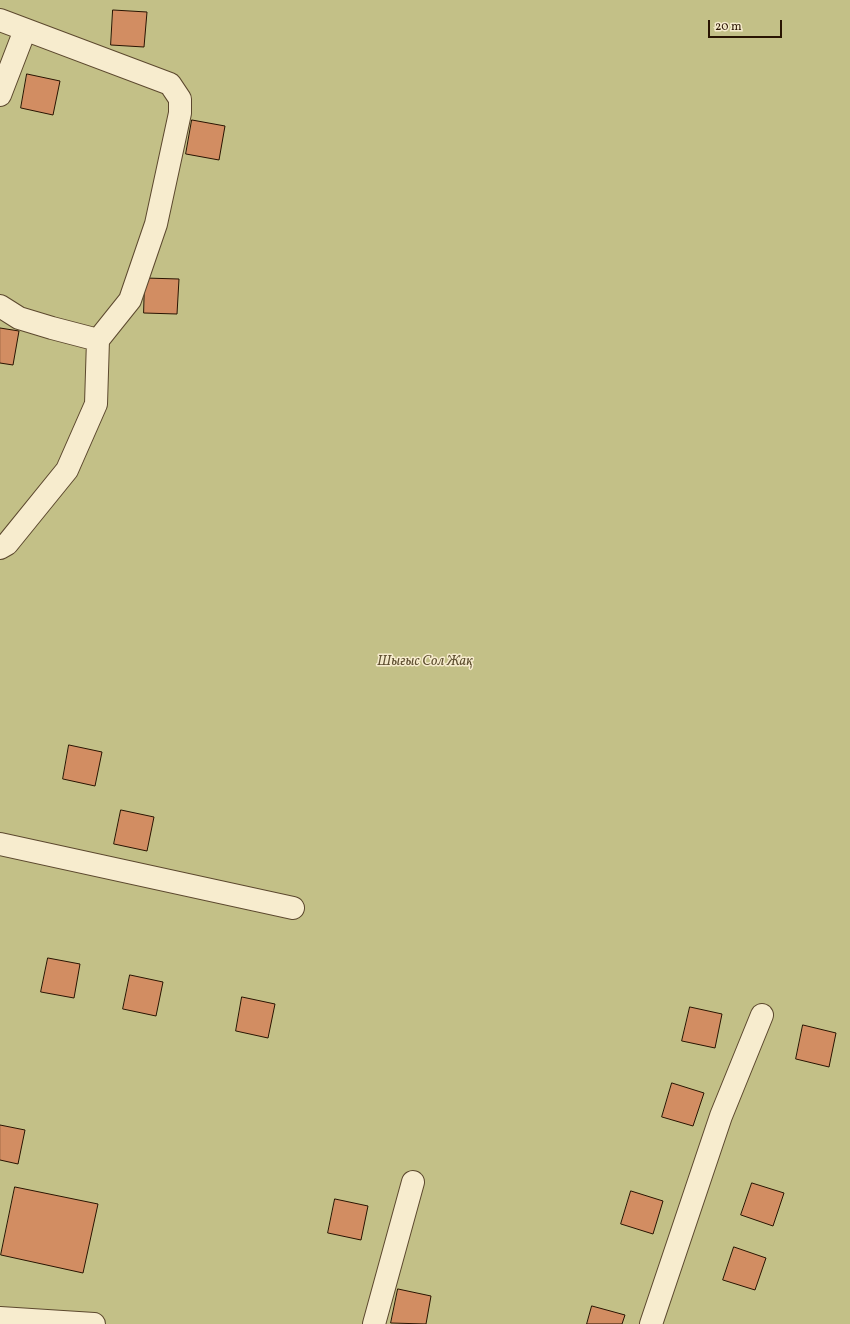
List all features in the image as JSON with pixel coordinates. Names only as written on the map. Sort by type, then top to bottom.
[{"type":"street","points":[[0,20],[170,84],[180,99],[180,113],[156,224],[130,300],[98,340],[96,404],[67,470],[7,544],[0,548]]},
{"type":"street","points":[[0,95],[25,30]]},
{"type":"street","points":[[0,306],[19,318],[98,340]]},
{"type":"street","points":[[0,844],[293,908]]},
{"type":"street","points":[[652,1324],[721,1116],[762,1014]]},
{"type":"street","points":[[374,1324],[413,1182]]},
{"type":"street","points":[[0,1318],[94,1324]]},
{"type":"green space","name":"Шығыс Сол Жақ","points":[[0,0],[850,0],[850,1324],[0,1324]]},
{"type":"building","points":[[113,10],[147,12],[144,47],[111,45]]},
{"type":"building","points":[[27,74],[60,81],[53,115],[21,108]]},
{"type":"building","points":[[192,120],[225,126],[219,160],[186,154]]},
{"type":"building","points":[[145,278],[179,279],[177,314],[144,313]]},
{"type":"building","points":[[0,328],[19,331],[13,365],[0,363]]},
{"type":"building","points":[[69,745],[102,752],[95,786],[63,779]]},
{"type":"building","points":[[121,810],[154,817],[147,851],[114,844]]},
{"type":"building","points":[[48,958],[80,964],[74,998],[41,992]]},
{"type":"building","points":[[130,975],[163,982],[156,1016],[123,1009]]},
{"type":"building","points":[[242,997],[275,1004],[268,1038],[236,1031]]},
{"type":"building","points":[[690,1007],[722,1014],[715,1048],[682,1041]]},
{"type":"building","points":[[803,1025],[836,1033],[829,1067],[796,1059]]},
{"type":"building","points":[[672,1083],[704,1093],[693,1126],[662,1117]]},
{"type":"building","points":[[0,1125],[25,1130],[18,1164],[0,1160]]},
{"type":"building","points":[[752,1183],[784,1193],[773,1226],[741,1215]]},
{"type":"building","points":[[15,1187],[98,1204],[83,1273],[1,1255]]},
{"type":"building","points":[[631,1191],[663,1201],[653,1234],[621,1224]]},
{"type":"building","points":[[335,1199],[368,1206],[361,1240],[328,1233]]},
{"type":"building","points":[[734,1247],[766,1258],[755,1290],[723,1280]]},
{"type":"building","points":[[398,1289],[431,1296],[426,1324],[391,1323]]},
{"type":"building","points":[[592,1306],[625,1315],[622,1324],[587,1324]]}]
